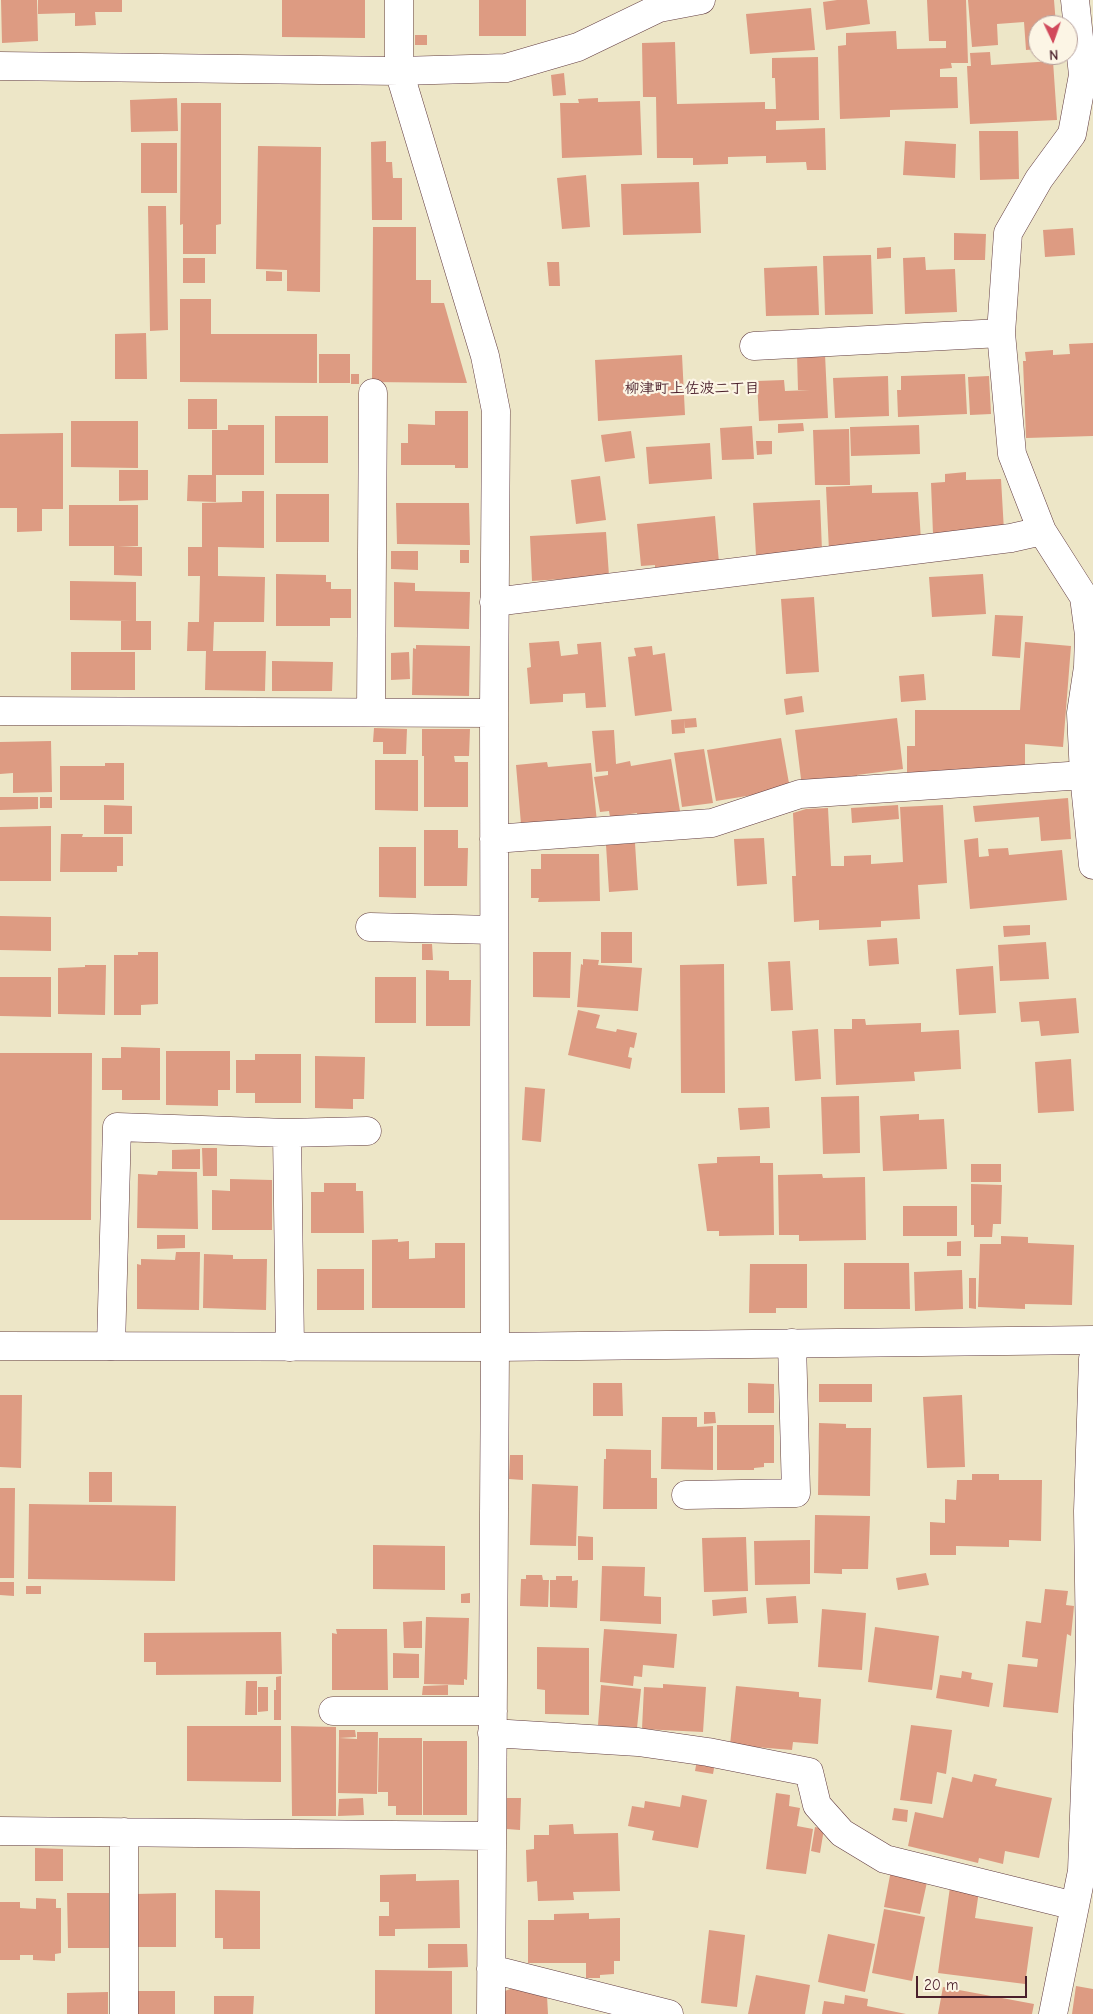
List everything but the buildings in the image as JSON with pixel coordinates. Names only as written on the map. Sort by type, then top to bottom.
[{"type":"street","points":[[399,0],[399,71],[486,356],[496,411],[494,602],[495,1347],[491,2014]]},
{"type":"street","points":[[0,66],[399,71],[506,68],[578,46],[659,8],[701,0]]},
{"type":"street","points":[[1075,0],[1083,75],[1072,134],[1039,179],[1008,233],[1001,333],[1012,454],[1042,531],[1084,598],[1091,667],[1081,713],[1084,774],[1093,865]]},
{"type":"street","points":[[754,346],[1001,333]]},
{"type":"street","points":[[371,712],[373,393]]},
{"type":"street","points":[[494,602],[1011,538],[1042,531]]},
{"type":"street","points":[[0,711],[494,713]]},
{"type":"street","points":[[494,839],[712,823],[800,794],[1084,774]]},
{"type":"street","points":[[370,927],[494,930]]},
{"type":"street","points":[[111,1346],[117,1127],[287,1132],[367,1132]]},
{"type":"street","points":[[287,1132],[290,1346]]},
{"type":"street","points":[[0,1346],[495,1347],[1093,1340]]},
{"type":"street","points":[[686,1495],[796,1493],[792,1343]]},
{"type":"street","points":[[1053,2014],[1082,1871],[1090,1651],[1093,1360]]},
{"type":"street","points":[[334,1711],[492,1722],[708,1752],[809,1772],[817,1805],[842,1833],[885,1859],[1075,1906]]},
{"type":"street","points":[[0,1831],[492,1836]]},
{"type":"street","points":[[124,1832],[124,2014]]},
{"type":"street","points":[[491,1968],[669,2014]]},
{"type":"district","name":"柳津町上佐波二丁目","points":[[692,389]]}]
